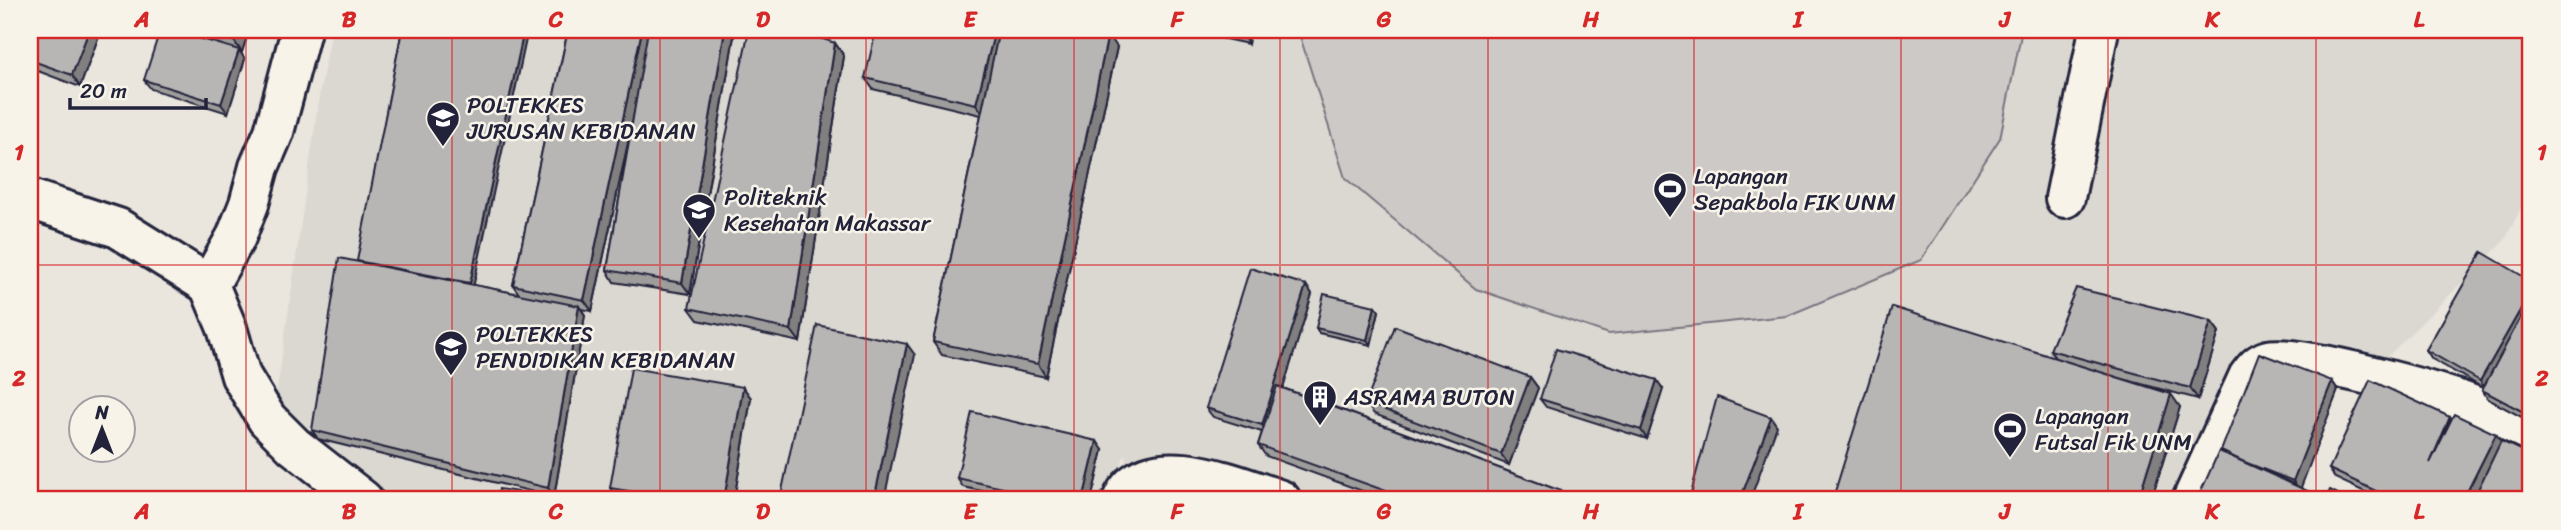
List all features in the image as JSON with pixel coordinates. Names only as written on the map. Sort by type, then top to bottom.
[{"type":"street","points":[[209,285],[236,237],[249,204],[274,132],[301,30]]},
{"type":"street","points":[[2065,198],[2099,30]]},
{"type":"street","points":[[30,199],[118,228],[209,285],[227,328],[241,376],[267,419],[294,446],[363,500]]},
{"type":"street","points":[[2192,500],[2248,377],[2256,366],[2266,361],[2277,359],[2311,362],[2393,383],[2470,404],[2531,432]]},
{"type":"street","points":[[1122,500],[1125,493],[1142,479],[1167,471],[1204,476],[1281,500]]},
{"type":"shaded area","points":[[332,30],[2531,30],[2531,188],[2505,240],[2365,379],[2330,368],[2183,500],[1299,500],[1128,485],[1125,454],[1108,500],[392,500],[349,462],[293,432],[275,404],[320,90]]},
{"type":"shaded area","name":"Lapangan Sepakbola FIK UNM","points":[[1298,30],[2022,30],[2000,138],[1921,260],[1787,316],[1609,334],[1476,289],[1345,178]]},
{"type":"building","points":[[30,30],[89,30],[72,75],[30,60]]},
{"type":"building","points":[[160,30],[172,30],[239,50],[221,104],[144,80]]},
{"type":"building","points":[[198,30],[238,30],[234,41]]},
{"type":"building","name":"POLTEKKES JURUSAN KEBIDANAN","points":[[402,30],[524,30],[470,283],[357,261]]},
{"type":"building","points":[[568,30],[642,30],[584,300],[513,285]]},
{"type":"building","points":[[648,30],[725,30],[682,283],[607,270]]},
{"type":"building","points":[[749,30],[796,30],[835,43],[791,330],[689,308]]},
{"type":"building","points":[[876,30],[995,30],[976,104],[865,78]]},
{"type":"building","points":[[999,30],[1086,30],[1108,34],[1038,364],[933,342]]},
{"type":"building","points":[[2482,252],[2531,281],[2531,291],[2480,381],[2426,350]]},
{"type":"building","name":"POLTEKKES PENDIDIKAN KEBIDANAN","points":[[339,258],[579,306],[548,488],[312,430]]},
{"type":"building","points":[[1250,268],[1306,285],[1262,425],[1206,408]]},
{"type":"building","points":[[2076,288],[2211,321],[2190,388],[2050,350]]},
{"type":"building","points":[[1324,294],[1375,306],[1367,340],[1316,328]]},
{"type":"building","points":[[2531,298],[2531,416],[2482,390]]},
{"type":"building","name":"Lapangan Futsal Fik UNM","points":[[1892,307],[2171,394],[2138,500],[1833,498]]},
{"type":"building","points":[[817,325],[907,344],[874,500],[780,500]]},
{"type":"building","points":[[1395,326],[1530,377],[1501,454],[1366,403]]},
{"type":"building","points":[[1556,349],[1657,380],[1641,430],[1540,399]]},
{"type":"building","points":[[2259,353],[2332,381],[2293,481],[2221,451]]},
{"type":"building","points":[[631,368],[743,387],[724,500],[682,500],[610,488]]},
{"type":"building","points":[[2370,380],[2450,417],[2430,463],[2454,414],[2496,434],[2463,500],[2395,500],[2329,469]]},
{"type":"building","name":"ASRAMA BUTON","points":[[1277,386],[1585,500],[1411,500],[1258,445]]},
{"type":"building","points":[[1717,397],[1771,417],[1740,500],[1689,500]]},
{"type":"building","points":[[972,412],[1097,441],[1083,500],[1058,500],[957,478]]},
{"type":"building","points":[[2501,441],[2531,455],[2531,500],[2473,500]]},
{"type":"building","points":[[2219,451],[2312,493],[2309,500],[2197,500]]},
{"type":"building","points":[[499,489],[571,500],[498,500]]},
{"type":"building","points":[[2330,490],[2349,500],[2325,500]]},
{"type":"place","name":"POLTEKKES JURUSAN KEBIDANAN","points":[[443,148]]},
{"type":"place","name":"Lapangan Sepakbola FIK UNM","points":[[1670,219]]},
{"type":"place","name":"Politeknik Kesehatan Makassar","points":[[699,240]]},
{"type":"place","name":"POLTEKKES PENDIDIKAN KEBIDANAN","points":[[451,377]]},
{"type":"place","name":"ASRAMA BUTON","points":[[1320,427]]},
{"type":"place","name":"Lapangan Futsal Fik UNM","points":[[2010,459]]}]
